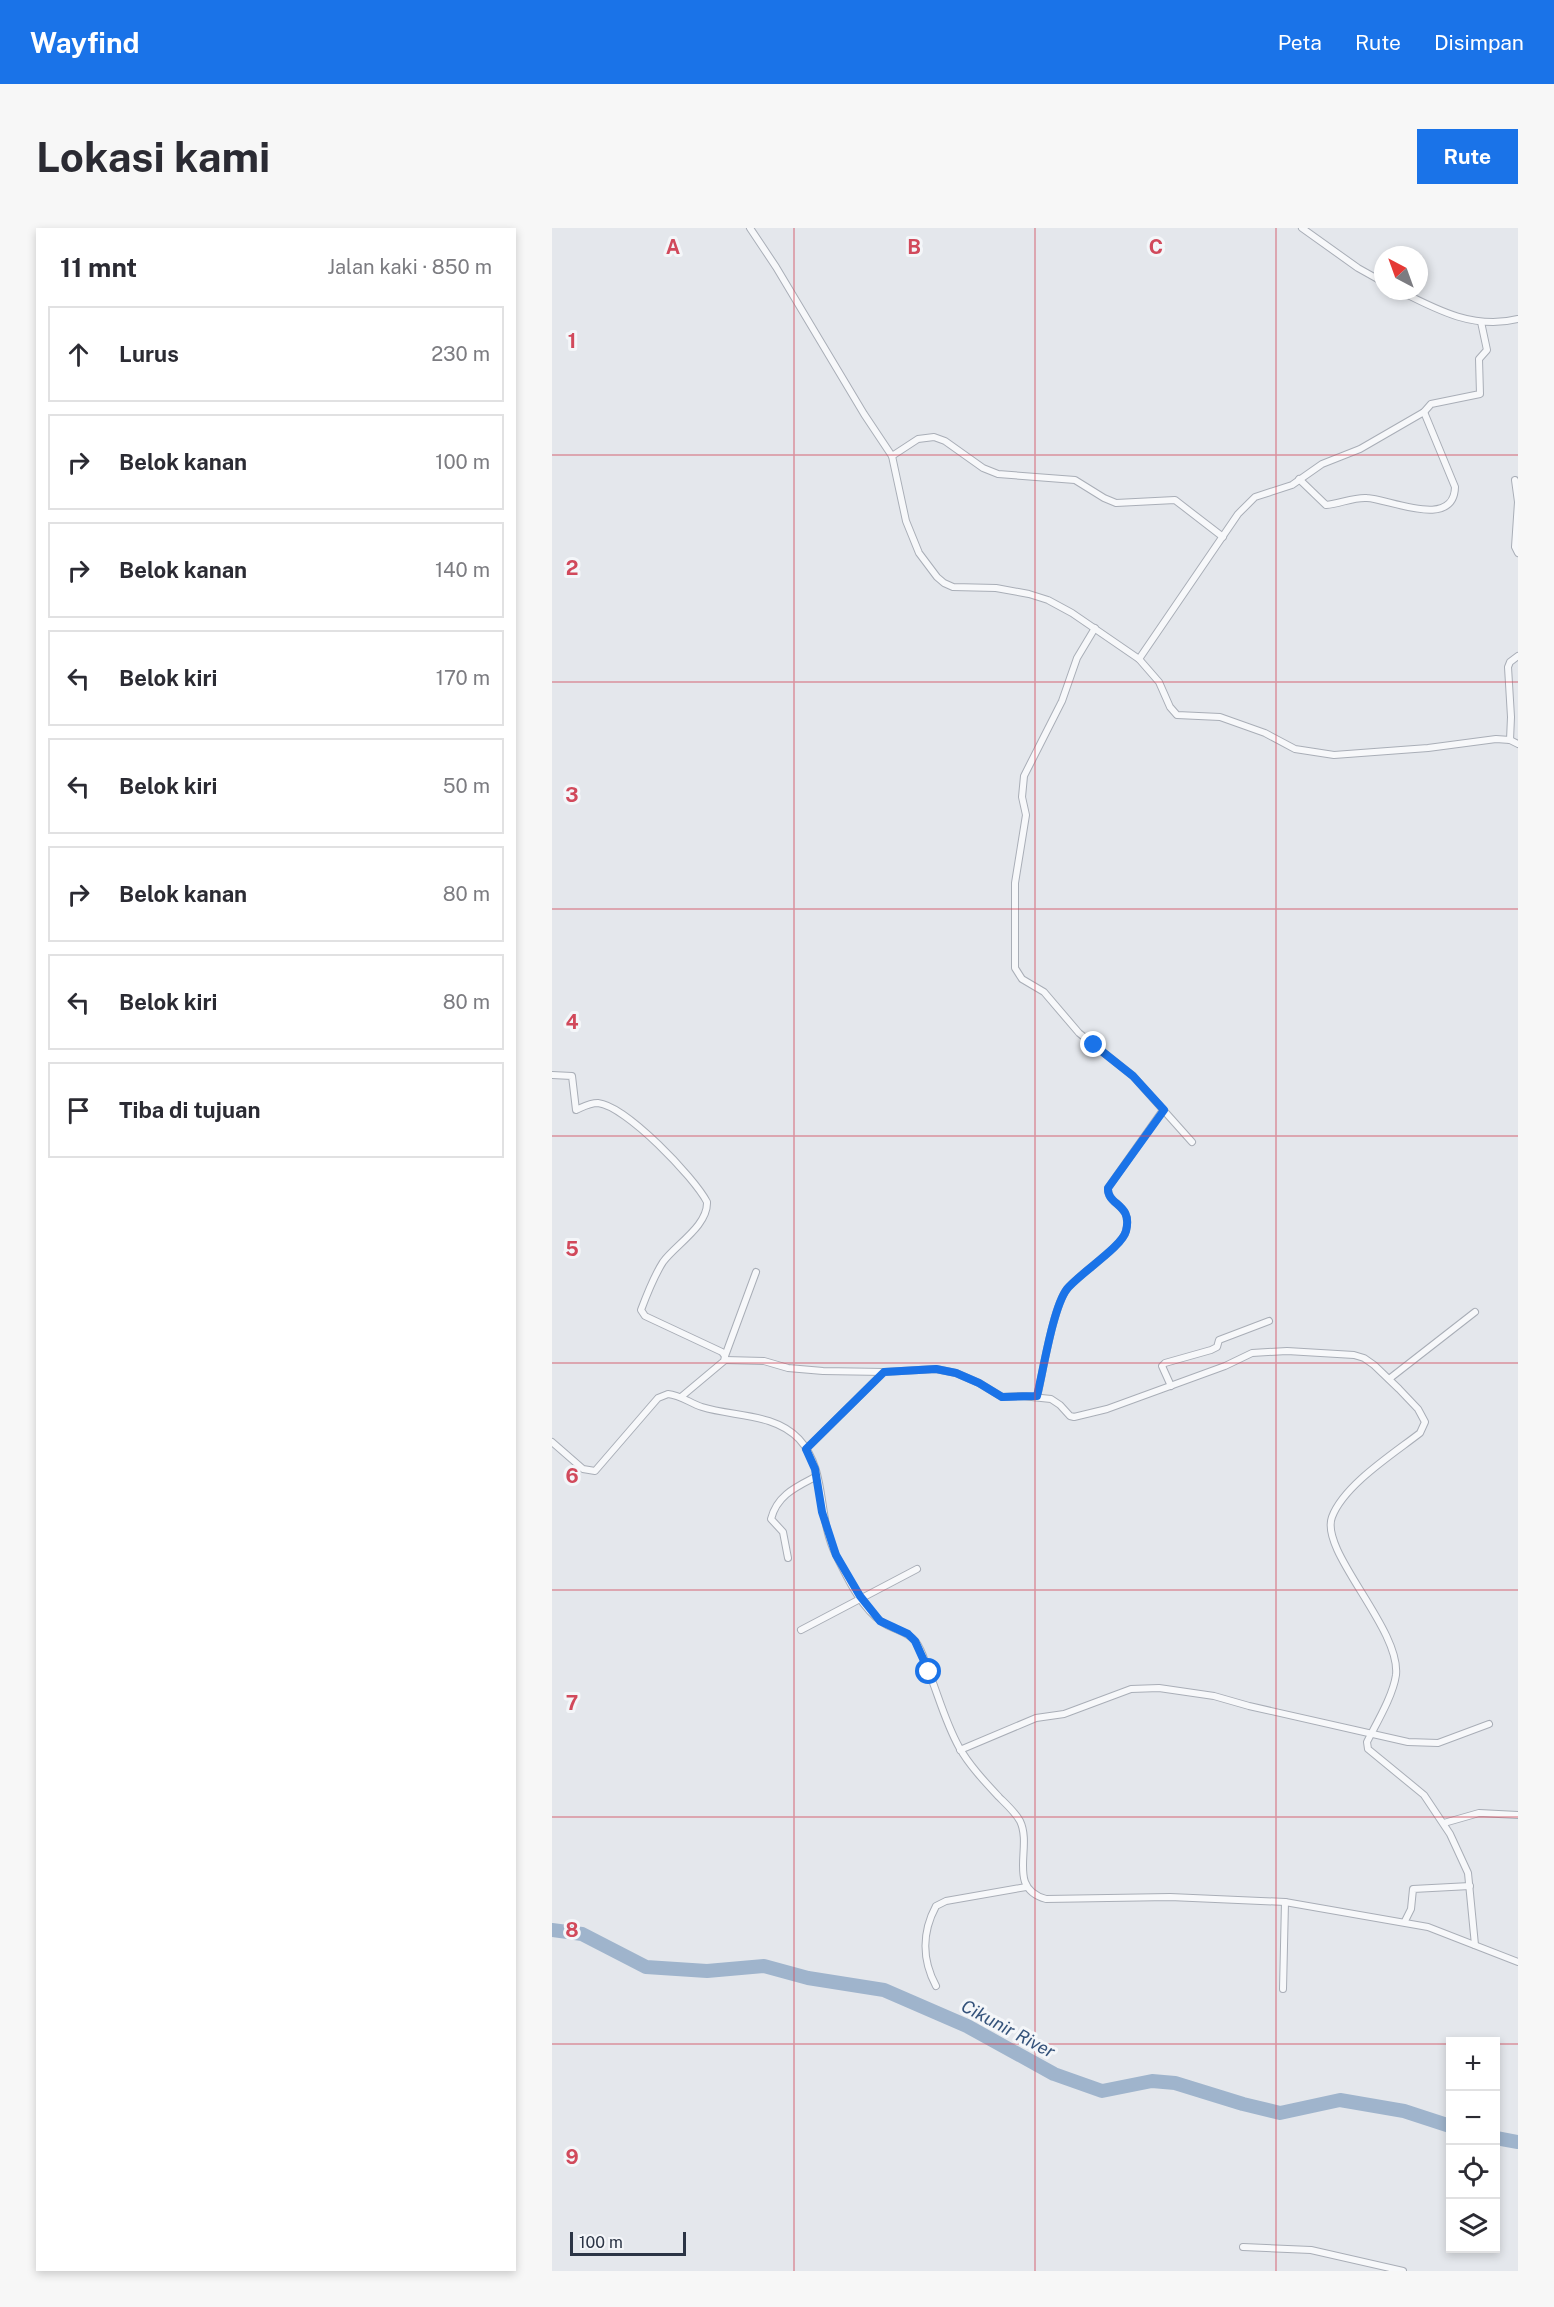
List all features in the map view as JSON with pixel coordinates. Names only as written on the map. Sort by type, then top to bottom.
[{"type":"street","points":[[750,228],[892,456],[906,521],[919,553],[944,583],[953,587],[996,588],[1048,600],[1095,628],[1139,659],[1159,682],[1170,707],[1177,715],[1220,717],[1265,733],[1288,747],[1310,753],[1345,754],[1428,748],[1496,739],[1510,740],[1518,744]]},
{"type":"street","points":[[1302,228],[1374,277]]},
{"type":"street","points":[[1419,300],[1445,312],[1480,322],[1505,322],[1518,319]]},
{"type":"street","points":[[1139,659],[1238,514],[1255,497],[1281,489],[1322,464],[1360,449],[1424,412],[1431,404],[1481,392],[1479,359],[1487,350],[1480,322]]},
{"type":"street","points":[[1299,479],[1326,505],[1365,498],[1425,511],[1445,506],[1454,496],[1455,487],[1424,412]]},
{"type":"street","points":[[892,456],[918,438],[939,438],[984,468],[998,474],[1075,480],[1116,503],[1175,500],[1223,537]]},
{"type":"street","points":[[1515,480],[1518,502],[1515,548],[1518,553]]},
{"type":"street","points":[[1095,628],[1077,658],[1062,701],[1024,776],[1022,797],[1026,815],[1015,884],[1015,968],[1022,979],[1044,992],[1079,1033],[1133,1076],[1192,1142]]},
{"type":"street","points":[[1510,740],[1508,668],[1510,662],[1518,656]]},
{"type":"street","points":[[552,1075],[572,1076],[576,1110],[598,1103],[608,1106],[631,1120],[683,1170],[704,1198],[707,1207],[697,1227],[662,1264],[641,1312],[645,1316],[722,1352],[725,1358]]},
{"type":"street","points":[[1037,1396],[1057,1312],[1066,1291],[1098,1260],[1119,1244],[1126,1232],[1127,1217],[1122,1207],[1109,1197],[1108,1188],[1164,1110]]},
{"type":"street","points":[[681,1397],[725,1358],[756,1272]]},
{"type":"street","points":[[1389,1379],[1475,1312]]},
{"type":"street","points":[[1171,1386],[1162,1366],[1165,1363],[1211,1350],[1217,1347],[1219,1341],[1269,1321]]},
{"type":"street","points":[[725,1358],[764,1361],[788,1368],[823,1371],[884,1372],[936,1369],[964,1377],[1002,1397],[1051,1398],[1074,1417],[1107,1409],[1171,1386],[1225,1366],[1252,1353],[1264,1351],[1354,1355],[1370,1361],[1418,1409],[1425,1422],[1420,1433],[1343,1498],[1331,1519],[1334,1541],[1377,1617],[1395,1659],[1396,1676],[1392,1689],[1367,1742],[1371,1754],[1424,1795],[1444,1823],[1468,1873],[1475,1945]]},
{"type":"street","points":[[806,1449],[884,1372]]},
{"type":"street","points":[[552,1442],[583,1469],[595,1472],[658,1398],[668,1394],[681,1397],[702,1407],[754,1416],[782,1426],[800,1440],[817,1476],[822,1512],[836,1555],[862,1599],[880,1621],[908,1634],[915,1641],[960,1750],[1021,1822],[1024,1848],[1023,1879],[1026,1887],[1039,1897],[1046,1899],[1170,1897],[1285,1902],[1405,1921],[1428,1927],[1518,1962]]},
{"type":"street","points":[[788,1558],[783,1532],[771,1519],[773,1510],[784,1495],[817,1476]]},
{"type":"street","points":[[801,1630],[917,1569]]},
{"type":"street","points":[[960,1750],[1036,1718],[1064,1714],[1131,1689],[1159,1688],[1214,1696],[1408,1742],[1438,1743],[1489,1724]]},
{"type":"street","points":[[1444,1823],[1479,1813],[1518,1815]]},
{"type":"street","points":[[1405,1921],[1411,1910],[1413,1889],[1470,1886]]},
{"type":"street","points":[[936,1986],[929,1972],[925,1945],[927,1931],[936,1906],[946,1901],[1026,1887]]},
{"type":"street","points":[[1283,1989],[1285,1902]]},
{"type":"street","points":[[1243,2247],[1311,2250],[1403,2271]]},
{"type":"waterway","name":"Cikunir River","points":[[552,1930],[582,1934],[646,1967],[707,1971],[764,1966],[808,1978],[884,1990],[967,2026],[1054,2074],[1102,2091],[1152,2081],[1175,2083],[1280,2113],[1340,2100],[1404,2111],[1446,2125]]},
{"type":"waterway","name":"Cikunir River","points":[[1500,2139],[1518,2142]]},
{"type":"route","points":[[929,1672],[915,1641],[908,1634],[880,1621],[850,1581],[836,1555],[828,1533],[815,1469],[806,1449],[884,1372],[936,1369],[956,1373],[1002,1397],[1037,1396],[1059,1303],[1076,1280],[1119,1244],[1126,1232],[1127,1217],[1122,1207],[1109,1197],[1108,1188],[1164,1110],[1133,1076],[1094,1045]]}]
